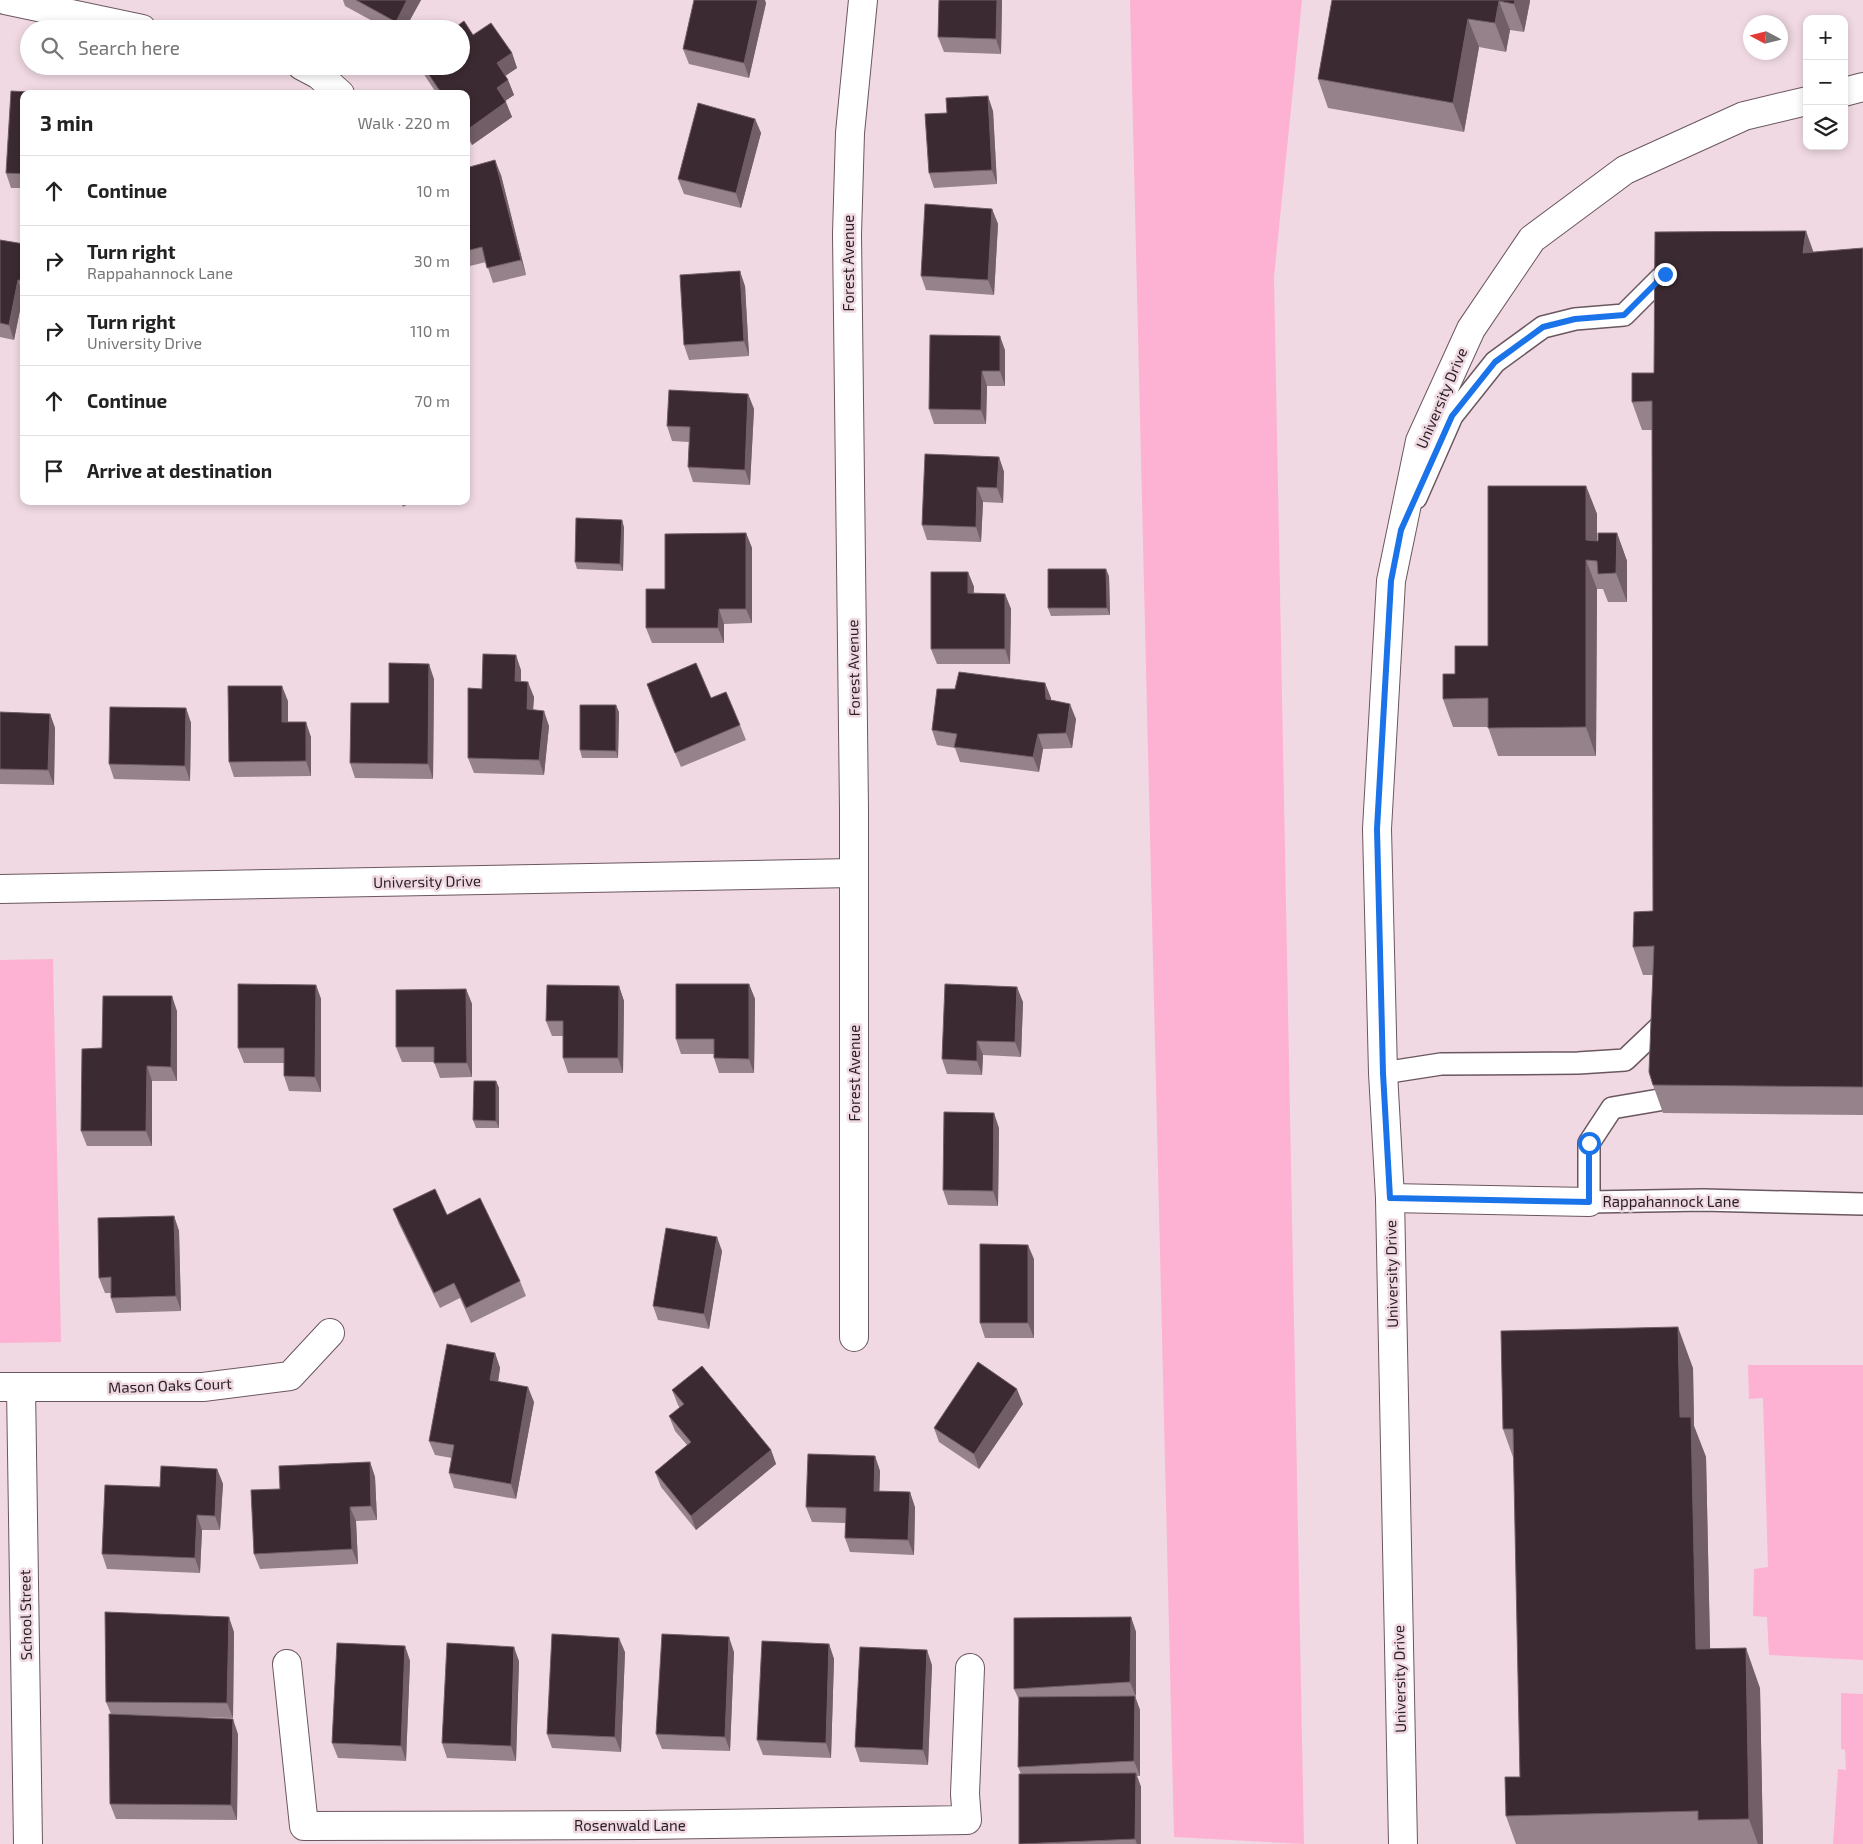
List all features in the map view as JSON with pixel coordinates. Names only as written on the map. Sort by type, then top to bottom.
[{"type":"street","points":[[5,0],[99,20]]},
{"type":"street","name":"Forest Avenue","points":[[854,1337],[854,809],[847,234],[850,133],[864,0]]},
{"type":"street","points":[[319,75],[336,90]]},
{"type":"street","points":[[1848,91],[1863,87]]},
{"type":"street","name":"University Drive","points":[[1403,1844],[1390,1198],[1383,1073],[1377,829],[1391,581],[1420,441],[1471,329],[1532,239],[1624,170],[1744,116],[1803,102]]},
{"type":"street","name":"University Drive","points":[[0,889],[853,873]]},
{"type":"street","name":"Rappahannock Lane","points":[[1390,1198],[1589,1202]]},
{"type":"street","name":"Mason Oaks Court","points":[[11,1387],[203,1387],[290,1376],[330,1333]]},
{"type":"street","name":"School Street","points":[[11,1387],[28,1844]]},
{"type":"street","name":"Rosenwald Lane","points":[[287,1664],[304,1826],[610,1834],[968,1820],[966,1794],[970,1668]]},
{"type":"lane","points":[[1401,530],[1452,416],[1495,362],[1543,327],[1575,319],[1624,315],[1665,274]]},
{"type":"lane","points":[[1383,1073],[1441,1064],[1578,1063],[1625,1060],[1664,1023]]},
{"type":"lane","points":[[1589,1202],[1589,1143],[1612,1108],[1659,1100]]},
{"type":"lane","name":"Rappahannock Lane","points":[[1589,1202],[1703,1200],[1863,1204]]},
{"type":"shaded area","points":[[1130,0],[1302,0],[1274,277],[1304,1844],[1174,1837]]},
{"type":"shaded area","points":[[53,959],[61,1342],[0,1343],[0,960]]},
{"type":"shaded area","points":[[1748,1365],[1863,1365],[1863,1660],[1769,1655],[1767,1617],[1753,1616],[1754,1569],[1768,1567],[1763,1398],[1749,1399]]},
{"type":"shaded area","points":[[1841,1693],[1863,1694],[1863,1844],[1833,1844],[1838,1769],[1846,1770],[1845,1750],[1841,1749]]},
{"type":"building","points":[[356,0],[407,0],[397,20],[392,20]]},
{"type":"building","points":[[694,0],[758,0],[744,63],[683,49]]},
{"type":"building","points":[[939,0],[997,0],[996,39],[938,37]]},
{"type":"building","points":[[1332,0],[1515,0],[1514,4],[1499,1],[1495,23],[1468,19],[1453,103],[1318,79]]},
{"type":"building","points":[[491,23],[512,53],[497,63],[508,80],[497,88],[506,102],[470,128],[470,90],[439,90],[429,75],[470,75],[470,30],[473,35]]},
{"type":"building","points":[[11,91],[20,91],[20,174],[6,173]]},
{"type":"building","points":[[988,96],[992,170],[929,173],[925,114],[947,113],[946,98]]},
{"type":"building","points":[[698,103],[755,119],[736,193],[678,179]]},
{"type":"building","points":[[495,160],[521,260],[487,268],[482,247],[470,250],[470,167]]},
{"type":"building","points":[[925,204],[992,209],[988,280],[921,276]]},
{"type":"building","points":[[1806,231],[1803,253],[1863,248],[1863,1087],[1653,1085],[1649,1072],[1654,946],[1633,947],[1634,912],[1653,911],[1652,401],[1632,402],[1632,373],[1654,373],[1655,232]]},
{"type":"building","points":[[0,240],[20,243],[20,280],[18,280],[9,325],[0,323]]},
{"type":"building","points":[[740,271],[744,341],[684,345],[680,275]]},
{"type":"building","points":[[930,335],[1000,336],[1000,371],[982,371],[981,410],[929,409]]},
{"type":"building","points":[[669,390],[748,394],[745,470],[688,467],[690,427],[667,426]]},
{"type":"building","points":[[925,454],[999,457],[997,488],[977,487],[976,527],[922,525]]},
{"type":"building","points":[[1488,486],[1586,486],[1586,540],[1598,541],[1598,533],[1617,533],[1616,573],[1598,574],[1597,561],[1586,560],[1586,727],[1488,728],[1488,698],[1443,699],[1443,674],[1455,674],[1455,646],[1488,646]]},
{"type":"building","points":[[576,518],[622,520],[620,564],[575,562]]},
{"type":"building","points":[[746,533],[746,609],[719,609],[718,628],[646,628],[646,589],[665,589],[665,534]]},
{"type":"building","points":[[1048,569],[1106,569],[1107,608],[1048,608]]},
{"type":"building","points":[[931,572],[968,572],[968,593],[1005,594],[1005,649],[931,649]]},
{"type":"building","points":[[483,654],[516,655],[515,681],[528,682],[527,709],[544,711],[539,760],[468,758],[468,688],[482,689]]},
{"type":"building","points":[[389,663],[429,664],[428,764],[350,763],[351,703],[389,703]]},
{"type":"building","points":[[696,663],[711,698],[726,692],[740,725],[675,753],[647,684]]},
{"type":"building","points":[[959,672],[1045,683],[1046,699],[1070,704],[1066,733],[1038,734],[1033,757],[954,747],[957,734],[932,730],[937,689],[955,689]]},
{"type":"building","points":[[228,686],[282,686],[282,722],[306,722],[306,761],[229,762]]},
{"type":"building","points":[[580,705],[616,705],[616,751],[580,750]]},
{"type":"building","points":[[110,707],[186,708],[185,766],[109,764]]},
{"type":"building","points":[[0,712],[50,714],[48,770],[0,769]]},
{"type":"building","points":[[238,984],[316,985],[315,1077],[284,1076],[284,1048],[238,1048]]},
{"type":"building","points":[[676,984],[749,984],[749,1059],[714,1058],[714,1039],[676,1039]]},
{"type":"building","points":[[945,984],[1017,987],[1015,1042],[977,1041],[977,1061],[942,1059]]},
{"type":"building","points":[[547,985],[619,986],[618,1058],[563,1058],[563,1021],[546,1021]]},
{"type":"building","points":[[466,989],[467,1063],[434,1063],[434,1047],[396,1047],[396,990]]},
{"type":"building","points":[[103,996],[172,996],[171,1067],[147,1066],[146,1131],[81,1131],[82,1049],[102,1048]]},
{"type":"building","points":[[474,1081],[496,1081],[496,1121],[473,1120]]},
{"type":"building","points":[[944,1112],[994,1113],[993,1191],[943,1190]]},
{"type":"building","points":[[435,1189],[447,1215],[480,1198],[520,1281],[466,1308],[454,1283],[434,1293],[393,1209]]},
{"type":"building","points":[[174,1216],[176,1296],[111,1298],[111,1277],[99,1278],[98,1218]]},
{"type":"building","points":[[666,1228],[717,1237],[704,1314],[653,1306]]},
{"type":"building","points":[[980,1244],[1028,1245],[1028,1323],[980,1323]]},
{"type":"building","points":[[1678,1327],[1680,1417],[1691,1417],[1696,1649],[1746,1648],[1749,1819],[1698,1820],[1698,1811],[1506,1816],[1505,1777],[1520,1777],[1513,1429],[1503,1429],[1501,1331]]},
{"type":"building","points":[[447,1344],[495,1353],[490,1380],[528,1387],[511,1484],[449,1473],[454,1445],[429,1441]]},
{"type":"building","points":[[978,1362],[1017,1389],[974,1454],[934,1428]]},
{"type":"building","points":[[702,1366],[771,1450],[691,1516],[655,1472],[691,1442],[669,1416],[684,1404],[672,1390]]},
{"type":"building","points":[[808,1454],[875,1456],[874,1491],[910,1492],[908,1540],[845,1538],[846,1508],[806,1507]]},
{"type":"building","points":[[370,1462],[371,1506],[350,1507],[352,1549],[254,1554],[251,1490],[280,1489],[279,1466]]},
{"type":"building","points":[[161,1466],[217,1469],[215,1516],[197,1515],[195,1558],[102,1554],[105,1485],[160,1487]]},
{"type":"building","points":[[105,1612],[229,1617],[227,1703],[106,1702]]},
{"type":"building","points":[[1131,1617],[1130,1682],[1014,1689],[1014,1618]]},
{"type":"building","points":[[552,1634],[619,1638],[615,1737],[547,1734]]},
{"type":"building","points":[[662,1634],[729,1637],[725,1737],[656,1734]]},
{"type":"building","points":[[762,1641],[829,1644],[826,1743],[757,1740]]},
{"type":"building","points":[[337,1643],[405,1646],[401,1746],[332,1743]]},
{"type":"building","points":[[447,1643],[514,1647],[511,1746],[442,1743]]},
{"type":"building","points":[[860,1647],[927,1650],[923,1750],[855,1747]]},
{"type":"building","points":[[1135,1696],[1134,1761],[1018,1767],[1019,1697]]},
{"type":"building","points":[[109,1714],[233,1719],[231,1805],[110,1804]]},
{"type":"building","points":[[1136,1773],[1135,1839],[1019,1844],[1019,1774]]},
{"type":"route","points":[[1589,1143],[1589,1202],[1390,1198],[1381,1019],[1377,829],[1391,581],[1401,530],[1452,416],[1495,362],[1543,327],[1575,319],[1624,315],[1665,274]]}]
